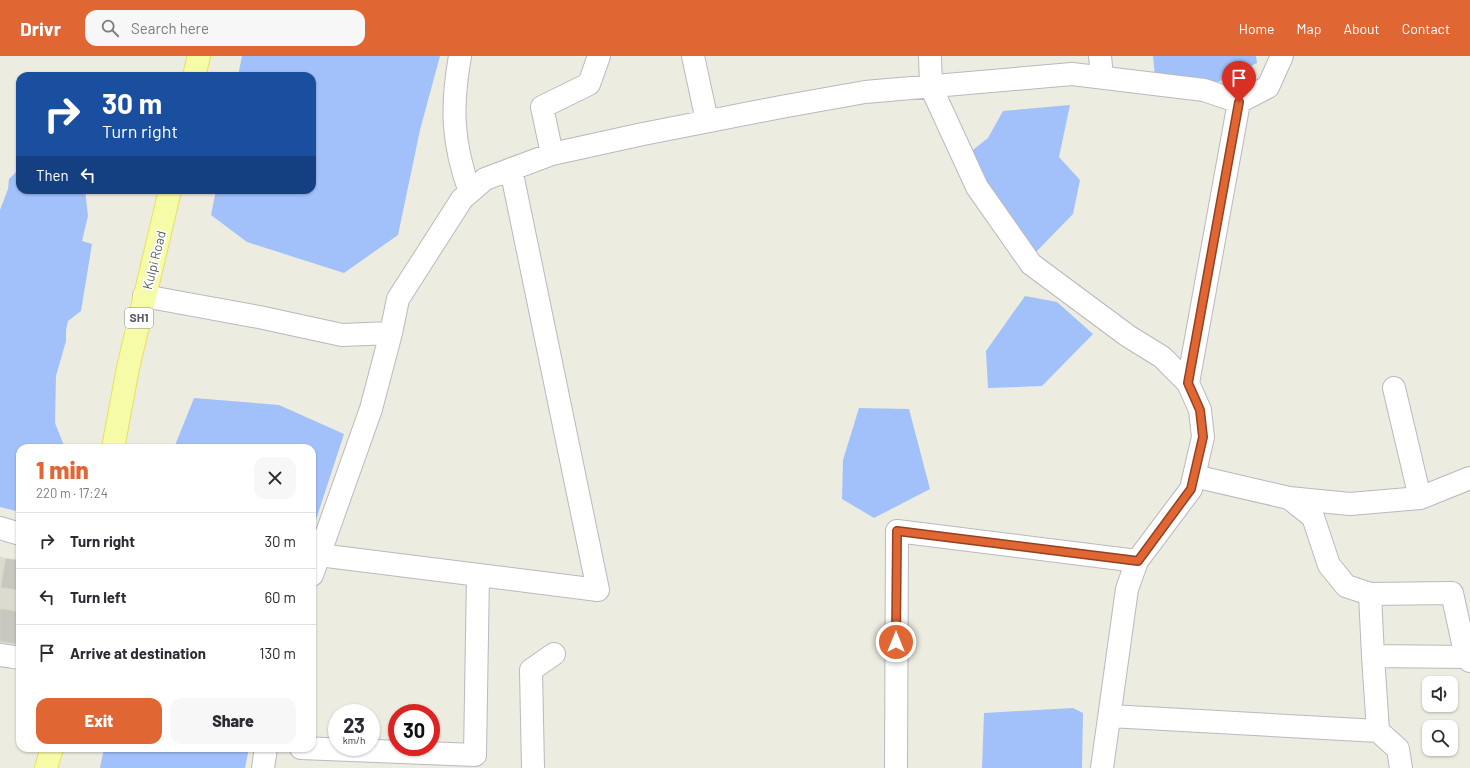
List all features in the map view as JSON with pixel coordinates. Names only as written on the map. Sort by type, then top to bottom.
[{"type":"main road","points":[[195,72],[199,56]]},
{"type":"main road","name":"Kulpi Road","points":[[114,444],[128,368],[169,194]]},
{"type":"main road","points":[[46,768],[51,752]]},
{"type":"street","points":[[460,56],[453,112],[456,145],[461,168],[470,192]]},
{"type":"street","points":[[552,154],[542,107],[589,84],[599,56]]},
{"type":"street","points":[[693,56],[707,121]]},
{"type":"street","points":[[930,56],[931,87],[977,187],[1031,264],[1128,336],[1162,357],[1188,383],[1200,410],[1203,437],[1191,489],[1138,561],[1127,589],[1102,768]]},
{"type":"street","points":[[511,169],[598,590],[478,575],[316,565],[371,409],[391,333],[398,299],[462,199],[485,179],[511,169],[552,154],[707,121],[865,92],[1072,74],[1101,66],[1204,90],[1239,102],[1268,87],[1282,56]]},
{"type":"street","points":[[1188,383],[1239,102]]},
{"type":"street","points":[[144,296],[259,317],[342,335],[391,333]]},
{"type":"street","points":[[1394,388],[1420,498]]},
{"type":"street","points":[[1194,476],[1289,498],[1350,504],[1420,498],[1470,478]]},
{"type":"street","points":[[1289,498],[1313,517],[1329,565],[1346,586],[1370,594],[1452,593],[1468,659],[1374,656]]},
{"type":"street","points":[[0,528],[16,533]]},
{"type":"street","points":[[896,768],[897,531],[1138,561]]},
{"type":"street","points":[[316,749],[475,755],[478,575]]},
{"type":"street","points":[[1370,594],[1378,731]]},
{"type":"street","points":[[533,768],[531,670],[554,654]]},
{"type":"street","points":[[0,656],[16,658]]},
{"type":"street","points":[[1110,716],[1378,731],[1398,749],[1401,768]]},
{"type":"street","points":[[263,768],[265,752]]},
{"type":"shaded area","points":[[0,557],[16,559],[16,646],[0,644]]},
{"type":"water","points":[[242,56],[440,56],[420,130],[398,235],[344,273],[247,242],[211,215],[215,194],[316,194],[316,72],[239,72]]},
{"type":"water","points":[[1153,56],[1256,56],[1257,63],[1212,85],[1155,76]]},
{"type":"water","points":[[1070,105],[1059,157],[1080,180],[1073,214],[1035,253],[1008,218],[969,153],[988,138],[1003,111]]},
{"type":"water","points":[[16,172],[16,194],[85,194],[88,216],[82,241],[92,244],[81,311],[68,321],[66,341],[56,376],[55,423],[63,444],[16,444],[16,511],[0,507],[0,210],[8,189],[9,179]]},
{"type":"water","points":[[1025,296],[1057,302],[1093,334],[1042,386],[988,388],[986,351]]},
{"type":"water","points":[[194,398],[279,405],[344,434],[316,520],[316,444],[176,444]]},
{"type":"water","points":[[859,408],[909,409],[930,489],[874,518],[842,499],[843,460]]},
{"type":"water","points":[[1073,708],[1083,713],[1082,768],[982,768],[984,713]]},
{"type":"water","points":[[103,752],[248,752],[245,768],[100,768]]},
{"type":"building","points":[[6,559],[16,560],[16,589],[1,587]]},
{"type":"building","points":[[0,609],[16,611],[16,643],[0,641]]},
{"type":"route","points":[[896,642],[897,531],[1138,561],[1191,489],[1203,437],[1200,410],[1188,383],[1239,102]]}]
